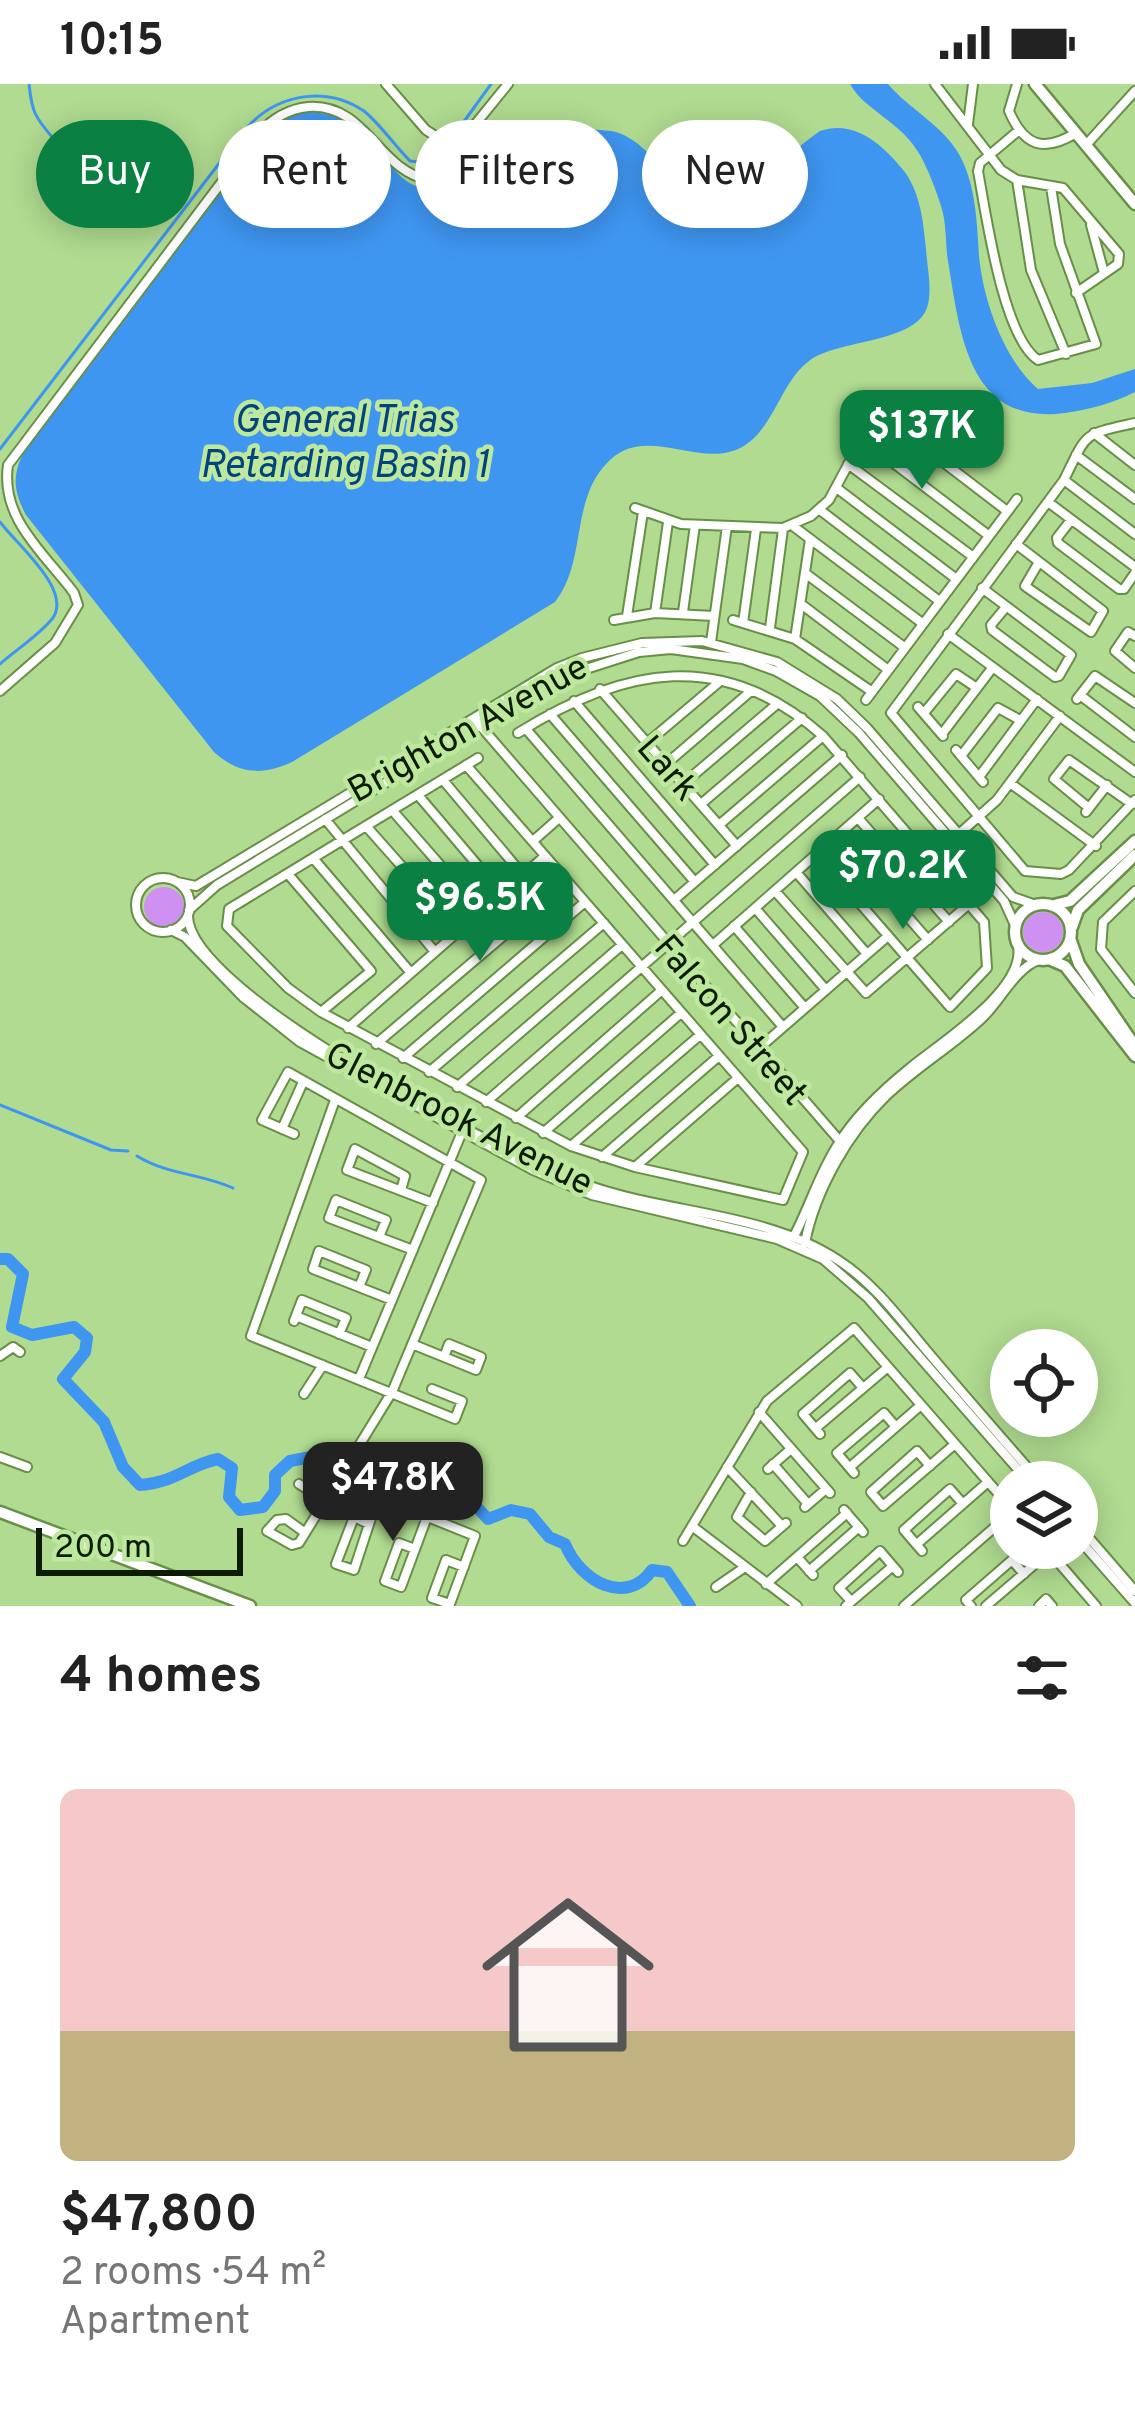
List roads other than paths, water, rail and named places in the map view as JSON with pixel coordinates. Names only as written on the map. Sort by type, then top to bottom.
[{"type":"main road","points":[[1035,84],[1135,204]]},
{"type":"main road","points":[[1135,842],[1070,901],[1036,904],[1023,912],[1016,925],[1018,946],[1064,966],[1135,1057]]},
{"type":"main road","points":[[1043,960],[1062,952],[1078,910],[1135,855]]},
{"type":"main road","points":[[1053,905],[1066,915],[1076,958],[1135,1046]]},
{"type":"main road","points":[[0,1512],[250,1606]]},
{"type":"street","points":[[386,84],[417,120]]},
{"type":"street","points":[[479,120],[508,84]]},
{"type":"street","points":[[935,84],[987,156],[1017,180],[1063,188],[1121,259],[1076,293]]},
{"type":"street","points":[[968,126],[973,84]]},
{"type":"street","points":[[1017,84],[1009,111],[1018,131],[1036,143],[1058,144],[1076,133]]},
{"type":"street","points":[[1086,145],[1132,90]]},
{"type":"street","points":[[0,691],[55,643],[79,605],[17,522],[8,502],[8,464],[253,140],[276,118],[310,107],[342,113],[415,174]]},
{"type":"street","points":[[1018,131],[987,156],[978,171],[998,274],[1012,316],[1034,358],[1096,344],[1060,244],[1051,187]]},
{"type":"street","points":[[1017,180],[1030,270],[1066,354]]},
{"type":"street","points":[[1091,223],[1104,273]]},
{"type":"street","points":[[1107,785],[1088,810],[1055,776],[1069,760],[1134,802],[1070,870],[1031,873],[1013,860],[891,713],[1064,481],[1083,439],[1093,432],[1133,425]]},
{"type":"street","points":[[1093,432],[1135,465]]},
{"type":"street","points":[[627,616],[639,510],[695,526],[788,527],[820,509],[838,489],[857,448],[868,443],[916,442],[1007,511]]},
{"type":"street","points":[[868,443],[988,535]]},
{"type":"street","points":[[1076,455],[1135,499]]},
{"type":"street","points":[[847,463],[972,556]]},
{"type":"street","points":[[1064,481],[1133,527]]},
{"type":"street","points":[[838,489],[955,578]]},
{"type":"street","points":[[756,528],[738,621],[795,639],[868,696],[1017,499]]},
{"type":"street","points":[[1048,502],[1135,570],[1124,589],[1058,542],[1071,520]]},
{"type":"street","points":[[820,509],[938,600]]},
{"type":"street","points":[[655,613],[668,522]]},
{"type":"street","points":[[683,612],[695,526]]},
{"type":"street","points":[[711,642],[727,526]]},
{"type":"street","points":[[788,527],[922,623]]},
{"type":"street","points":[[770,628],[788,527]]},
{"type":"street","points":[[795,639],[810,539]]},
{"type":"street","points":[[1016,544],[1103,611],[1091,632],[1024,586],[1039,562]]},
{"type":"street","points":[[805,573],[904,647]]},
{"type":"street","points":[[982,588],[1071,656],[1059,676],[992,630],[1006,607]]},
{"type":"street","points":[[801,604],[887,669]]},
{"type":"street","points":[[614,620],[655,613],[714,616]]},
{"type":"street","points":[[1135,636],[1128,632],[1115,651],[1135,668]]},
{"type":"street","points":[[948,633],[1135,772]]},
{"type":"street","name":"Brighton Avenue","points":[[177,882],[196,886],[582,658],[642,643],[711,642],[777,662],[824,689],[867,728],[1013,897],[1036,904]]},
{"type":"street","name":"Brighton Avenue","points":[[188,913],[202,895],[476,722],[557,678],[639,652],[702,650],[759,664],[799,682],[845,718],[1004,901],[1016,925]]},
{"type":"street","points":[[977,688],[956,674],[921,710],[943,736],[993,667]]},
{"type":"street","points":[[783,1027],[522,731],[600,689],[663,676],[752,690],[802,718],[823,736],[969,904],[984,922],[987,968],[950,1007],[817,854]]},
{"type":"street","points":[[1135,703],[1096,676],[1078,697],[1135,737]]},
{"type":"street","points":[[647,743],[719,682]]},
{"type":"street","name":"Lark","points":[[600,689],[737,845]]},
{"type":"street","points":[[666,764],[752,690]]},
{"type":"street","points":[[1020,720],[998,708],[958,753],[981,780],[1036,699]]},
{"type":"street","points":[[574,701],[715,865]]},
{"type":"street","points":[[683,784],[777,704]]},
{"type":"street","points":[[550,714],[695,882]]},
{"type":"street","points":[[959,834],[1010,782],[1060,716]]},
{"type":"street","points":[[701,804],[802,718]]},
{"type":"street","name":"Falcon Street","points":[[476,722],[842,1145]]},
{"type":"street","points":[[719,825],[823,736]]},
{"type":"street","points":[[674,900],[842,755]]},
{"type":"street","points":[[466,765],[802,1152],[783,1200],[635,1167],[571,1146],[321,1012],[278,979],[227,926],[230,910],[392,810],[418,795],[466,765],[478,758]]},
{"type":"street","points":[[486,1102],[860,777]]},
{"type":"street","points":[[442,780],[524,875]]},
{"type":"street","points":[[1010,782],[1096,846]]},
{"type":"street","points":[[418,795],[502,894]]},
{"type":"street","points":[[713,945],[879,799]]},
{"type":"street","points":[[392,810],[481,912]]},
{"type":"street","points":[[532,841],[559,818]]},
{"type":"street","points":[[858,818],[949,922]]},
{"type":"street","points":[[325,819],[435,952]]},
{"type":"street","points":[[366,826],[459,932]]},
{"type":"street","points":[[837,836],[928,940]]},
{"type":"street","points":[[348,1028],[545,856]]},
{"type":"street","points":[[314,858],[411,973]]},
{"type":"street","points":[[796,872],[867,954]]},
{"type":"street","points":[[288,874],[370,968],[370,973],[321,1012]]},
{"type":"street","points":[[154,880],[177,882],[188,894],[188,913],[171,930],[147,927],[138,915],[137,900],[144,886],[154,880]]},
{"type":"street","points":[[376,1044],[567,881]]},
{"type":"street","points":[[775,891],[866,994],[969,904]]},
{"type":"street","points":[[1135,891],[1103,922],[1101,949],[1135,993]]},
{"type":"street","points":[[403,1058],[585,902]]},
{"type":"street","points":[[755,908],[826,990]]},
{"type":"street","name":"Glenbrook Avenue","points":[[188,913],[195,937],[247,992],[346,1064],[573,1180],[792,1239],[865,1281],[1022,1461]]},
{"type":"street","points":[[429,1072],[604,923]]},
{"type":"street","points":[[734,926],[805,1008]]},
{"type":"street","name":"Glenbrook Avenue","points":[[171,930],[185,937],[243,997],[300,1042],[544,1175],[592,1195],[792,1239]]},
{"type":"street","points":[[758,1049],[888,936]]},
{"type":"street","points":[[457,1087],[622,945]]},
{"type":"street","points":[[792,1239],[842,1145],[880,1094],[994,998],[1020,958],[1018,946]]},
{"type":"street","points":[[804,1245],[842,1145],[884,1098],[982,1019],[1025,968],[1043,960]]},
{"type":"street","points":[[516,1118],[662,990]]},
{"type":"street","points":[[543,1132],[681,1013]]},
{"type":"street","points":[[571,1146],[700,1034]]},
{"type":"street","points":[[602,1158],[719,1056]]},
{"type":"street","points":[[294,1134],[262,1120],[288,1072],[482,1180],[392,1392],[304,1532],[292,1545],[267,1531],[277,1520],[286,1519],[304,1532]]},
{"type":"street","points":[[635,1167],[738,1078]]},
{"type":"street","points":[[282,1129],[302,1082]]},
{"type":"street","points":[[335,1100],[250,1336],[454,1419],[462,1401],[433,1386],[425,1405]]},
{"type":"street","points":[[359,1379],[462,1132]]},
{"type":"street","points":[[401,1190],[405,1176],[355,1149],[347,1170],[433,1203]]},
{"type":"street","points":[[380,1237],[386,1220],[336,1199],[328,1218],[413,1250]]},
{"type":"street","name":"Glenbrook Avenue","points":[[804,1245],[855,1283],[1011,1461]]},
{"type":"street","points":[[359,1287],[366,1270],[319,1251],[313,1269],[392,1300]]},
{"type":"street","points":[[339,1334],[346,1318],[302,1300],[295,1319],[373,1347]]},
{"type":"street","points":[[683,1541],[759,1412],[854,1328],[990,1485]]},
{"type":"street","points":[[412,1344],[444,1357],[476,1370],[481,1358],[449,1343],[444,1357]]},
{"type":"street","points":[[0,1356],[13,1347],[20,1352]]},
{"type":"street","points":[[304,1394],[323,1365]]},
{"type":"street","points":[[862,1388],[850,1373],[803,1414],[818,1431],[888,1367]]},
{"type":"street","points":[[896,1427],[884,1413],[837,1453],[852,1470],[921,1405]]},
{"type":"street","points":[[759,1412],[828,1491],[806,1505],[771,1466],[791,1449]]},
{"type":"street","points":[[930,1466],[917,1451],[871,1492],[884,1507],[955,1444]]},
{"type":"street","points":[[0,1457],[27,1467]]},
{"type":"street","points":[[345,1467],[378,1497],[475,1537],[464,1567],[449,1604],[432,1598],[446,1560],[464,1567]]},
{"type":"street","points":[[728,1467],[784,1525],[765,1541],[736,1517],[751,1492]]},
{"type":"street","points":[[963,1504],[950,1490],[904,1530],[919,1548],[988,1482]]},
{"type":"street","points":[[299,1484],[325,1500]]},
{"type":"street","points":[[369,1524],[354,1517],[336,1564],[354,1570],[378,1497]]},
{"type":"street","points":[[766,1584],[845,1511],[861,1529],[811,1573],[796,1557]]},
{"type":"street","points":[[415,1549],[399,1543],[385,1581],[401,1587],[415,1549],[427,1516]]},
{"type":"street","points":[[692,1526],[797,1606]]},
{"type":"street","points":[[904,1606],[990,1530]]},
{"type":"street","points":[[1098,1548],[1135,1591]]},
{"type":"street","points":[[880,1552],[895,1569],[848,1604],[839,1588],[880,1552]]},
{"type":"street","points":[[971,1606],[966,1600],[1012,1560],[1024,1574]]},
{"type":"street","points":[[1098,1561],[1135,1603]]},
{"type":"street","points":[[716,1588],[745,1568]]},
{"type":"street","points":[[986,1606],[1029,1569]]},
{"type":"street","points":[[1064,1569],[1096,1606]]},
{"type":"street","points":[[917,1594],[928,1606]]},
{"type":"street","points":[[1039,1606],[1046,1600],[1052,1606]]},
{"type":"water","points":[[850,84],[888,84],[945,135],[960,156],[973,192],[981,273],[990,310],[1005,346],[1026,377],[1038,389],[1092,383],[1135,369],[1135,392],[1084,410],[1033,413],[1007,405],[989,390],[965,344],[952,289],[943,213],[926,167],[903,133]]},
{"type":"water","name":"General Trias Retarding Basin 1","points":[[299,112],[343,120],[285,120]]},
{"type":"water","name":"General Trias Retarding Basin 1","points":[[845,129],[887,152],[914,189],[924,229],[929,297],[922,317],[910,327],[809,361],[762,429],[742,447],[709,454],[640,446],[610,460],[589,492],[572,567],[555,602],[292,762],[251,770],[232,765],[214,752],[26,515],[16,479],[28,444],[218,195],[218,228],[391,228],[391,165],[415,184],[415,228],[618,228],[618,134],[642,148],[642,228],[808,228],[808,141],[820,131]]},
{"type":"waterway","points":[[29,84],[39,120]]},
{"type":"waterway","points":[[465,120],[491,84]]},
{"type":"waterway","points":[[0,449],[244,131],[270,109],[300,97],[349,103],[364,111],[415,162]]},
{"type":"waterway","points":[[0,522],[49,582],[57,608],[46,625],[0,664]]},
{"type":"waterway","points":[[0,1105],[111,1150],[128,1151]]},
{"type":"waterway","points":[[137,1156],[233,1188]]},
{"type":"waterway","points":[[0,1259],[8,1259],[23,1274],[12,1327],[32,1335],[74,1327],[87,1338],[85,1352],[63,1379],[104,1422],[123,1467],[140,1485],[164,1481],[218,1459],[232,1468],[229,1497],[240,1510],[263,1507],[275,1491],[275,1475],[290,1461],[360,1449],[385,1458],[401,1486],[417,1496],[471,1501],[488,1519],[511,1510],[530,1514],[549,1537],[565,1544],[582,1570],[605,1585],[630,1587],[652,1570],[667,1572],[690,1606]]}]
